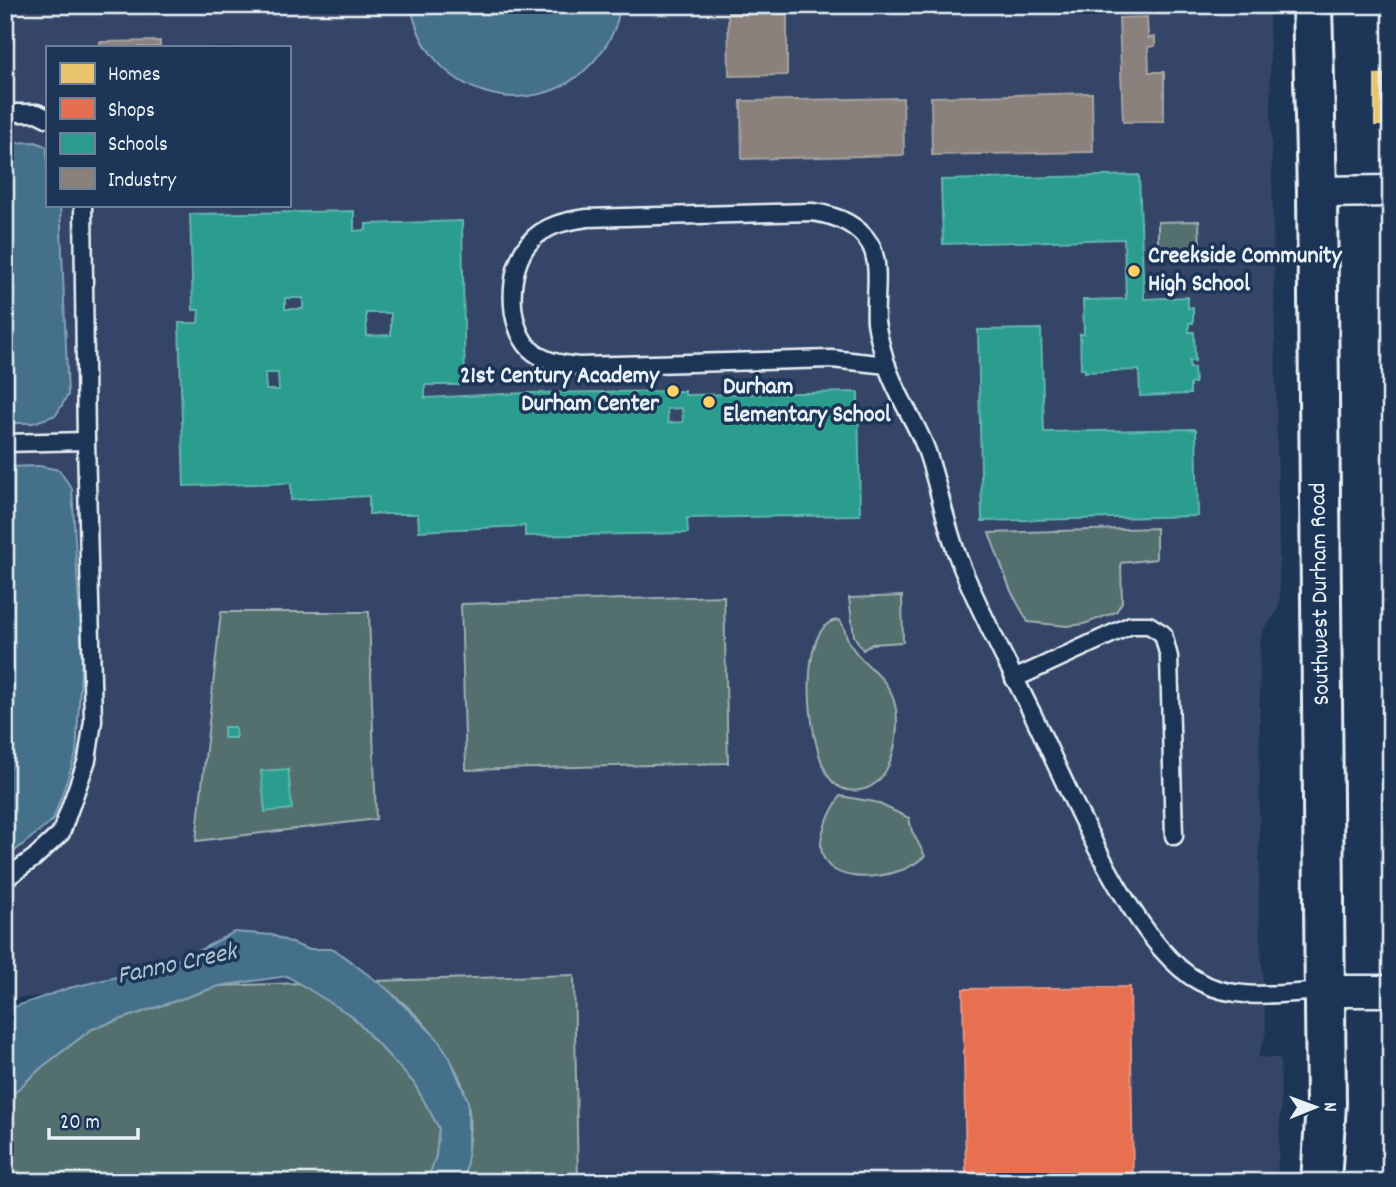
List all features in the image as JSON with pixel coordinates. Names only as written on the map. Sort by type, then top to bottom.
[{"type":"main road","name":"Southwest Durham Road","points":[[1312,5],[1317,192],[1325,991],[1326,1129],[1321,1182]]},
{"type":"street","points":[[1317,192],[1391,191]]},
{"type":"street","points":[[1325,991],[1391,991]]},
{"type":"lane","points":[[5,113],[37,113],[46,118]]},
{"type":"lane","points":[[5,878],[34,858],[61,833],[88,760],[93,721],[83,206]]},
{"type":"lane","points":[[887,365],[832,359],[592,365],[563,364],[546,360],[530,348],[518,330],[512,296],[515,275],[521,256],[530,242],[554,225],[587,218],[812,212],[830,214],[855,228],[869,242],[874,252],[877,271],[877,324],[887,365],[925,449],[958,559],[981,613],[1100,852],[1146,931],[1168,958],[1199,982],[1220,991],[1248,996],[1325,991]]},
{"type":"lane","points":[[5,443],[86,441]]},
{"type":"lane","points":[[1014,679],[1131,625],[1149,625],[1163,634],[1169,657],[1174,836]]},
{"type":"shaded area","name":"Durham Elementary School","points":[[5,5],[1269,5],[1280,600],[1277,612],[1263,630],[1260,641],[1259,916],[1266,1033],[1258,1057],[1280,1058],[1277,1182],[578,1182],[573,975],[153,988],[5,999]]},
{"type":"green space","points":[[1199,221],[1200,249],[1158,250],[1158,222]]},
{"type":"green space","points":[[1156,528],[1156,559],[1121,563],[1122,602],[1116,612],[1084,624],[1067,626],[1028,622],[1011,591],[989,533]]},
{"type":"green space","points":[[724,596],[728,763],[466,770],[461,604]]},
{"type":"green space","points":[[902,596],[903,642],[872,644],[863,650],[854,636],[849,598]]},
{"type":"green space","points":[[221,612],[369,612],[376,819],[196,841]]},
{"type":"green space","points":[[839,620],[856,653],[888,687],[896,709],[897,732],[887,769],[871,786],[857,791],[838,786],[825,770],[817,749],[812,722],[811,666],[815,643],[825,626]]},
{"type":"green space","points":[[840,796],[875,802],[909,818],[912,831],[925,856],[905,869],[879,876],[852,876],[831,867],[824,858],[821,840],[827,820]]},
{"type":"green space","points":[[574,975],[578,1182],[464,1182],[469,1140],[469,1108],[461,1082],[432,1033],[405,1004],[375,981]]},
{"type":"green space","points":[[300,983],[352,1016],[414,1083],[439,1128],[436,1156],[427,1182],[5,1182],[5,1101],[42,1067],[92,1029],[219,986]]},
{"type":"water","points":[[411,5],[620,5],[611,36],[593,62],[568,82],[541,94],[512,97],[484,92],[459,80],[437,61],[420,36]]},
{"type":"water","points":[[36,142],[46,147],[46,206],[60,206],[68,395],[56,415],[33,423],[5,423],[5,143]]},
{"type":"water","points":[[39,466],[59,470],[72,489],[82,655],[76,754],[53,820],[5,859],[5,467]]},
{"type":"water","name":"Fanno Creek","points":[[234,932],[272,935],[307,949],[334,949],[387,989],[436,1037],[450,1058],[468,1101],[468,1155],[464,1182],[427,1182],[436,1156],[439,1128],[414,1083],[352,1016],[287,976],[219,986],[92,1029],[42,1067],[5,1101],[5,1017],[11,1008],[69,988],[187,957]]},
{"type":"building: Homes","points":[[1391,74],[1391,125],[1375,125],[1375,75]]},
{"type":"building: Shops","points":[[1130,987],[1133,1182],[966,1182],[963,989]]},
{"type":"building: Schools","name":"Creekside Community High School","points":[[1139,175],[1144,299],[1188,297],[1188,308],[1193,307],[1193,323],[1189,323],[1189,332],[1194,332],[1195,361],[1189,361],[1190,368],[1194,368],[1195,383],[1190,384],[1190,394],[1140,396],[1139,370],[1085,372],[1085,369],[1081,369],[1083,300],[1126,299],[1124,239],[943,244],[941,180]]},
{"type":"building: Schools","points":[[354,211],[354,231],[366,230],[366,224],[462,221],[465,385],[425,385],[425,398],[524,393],[685,391],[685,395],[858,392],[860,515],[687,518],[688,533],[525,536],[525,526],[419,531],[418,514],[369,514],[369,496],[291,500],[291,483],[184,486],[179,323],[198,323],[199,310],[193,310],[190,214]],"holes":[[[285,298],[303,298],[303,309],[285,309]],[[366,313],[391,313],[391,335],[367,336]],[[265,373],[278,373],[279,390],[266,390]],[[682,408],[683,422],[668,423],[667,409]]]},
{"type":"building: Schools","points":[[1041,329],[1044,432],[1196,429],[1198,516],[982,521],[978,330]]},
{"type":"building: Schools","points":[[224,727],[235,727],[236,738],[224,738]]},
{"type":"building: Schools","points":[[288,769],[292,809],[265,812],[261,771]]},
{"type":"building: Industry","points":[[728,5],[787,5],[787,75],[729,76]]},
{"type":"building: Industry","points":[[1147,17],[1148,38],[1155,37],[1155,46],[1148,47],[1149,72],[1164,72],[1164,121],[1123,122],[1119,18]]},
{"type":"building: Industry","points":[[160,41],[160,46],[101,46],[100,42]]},
{"type":"building: Industry","points":[[1092,93],[1093,152],[932,155],[931,97]]},
{"type":"building: Industry","points":[[903,98],[904,155],[742,159],[741,101]]},
{"type":"place","name":"Creekside Community High School","points":[[1134,271]]},
{"type":"place","name":"21st Century Academy Durham Center","points":[[673,391]]},
{"type":"place","name":"Durham Elementary School","points":[[709,402]]}]
